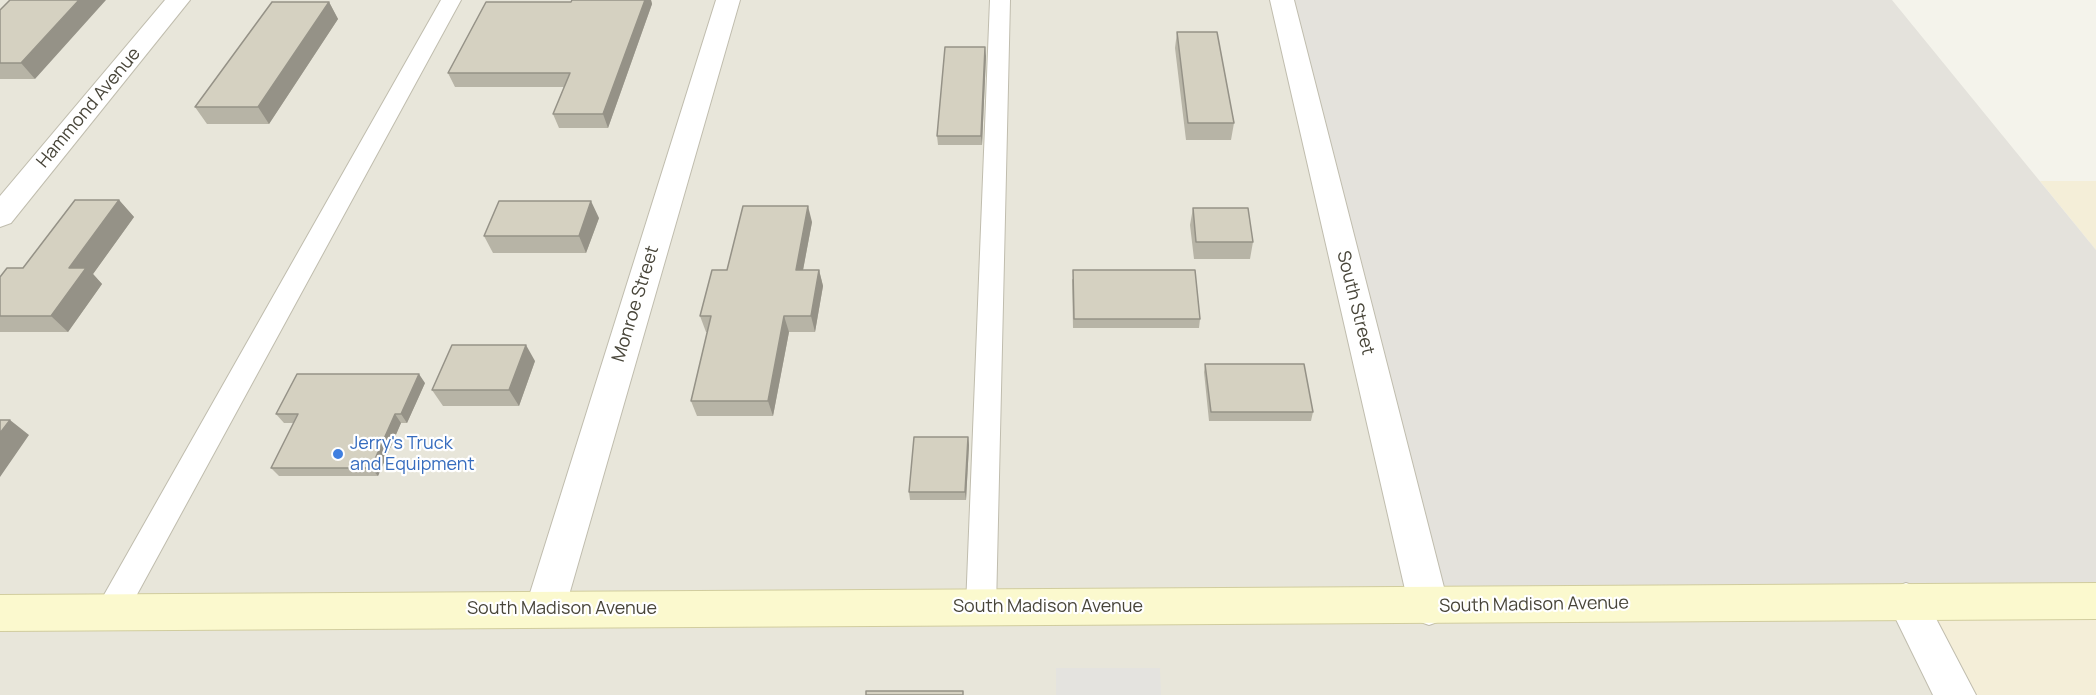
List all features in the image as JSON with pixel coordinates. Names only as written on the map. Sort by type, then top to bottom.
[{"type":"main road","name":"South Madison Avenue","points":[[0,613],[981,607],[1429,607],[2096,601]]},
{"type":"street","name":"Hammond Avenue","points":[[0,216],[178,0]]},
{"type":"street","name":"Monroe Street","points":[[545,609],[728,0]]},
{"type":"street","name":"South Street","points":[[1282,0],[1429,607]]},
{"type":"street","points":[[1906,601],[1955,695]]},
{"type":"lane","points":[[111,612],[451,0]]},
{"type":"lane","points":[[981,607],[1000,0]]},
{"type":"shaded area","points":[[0,0],[1282,0],[1906,601],[1955,695],[0,695]]},
{"type":"shaded area","points":[[1282,0],[1892,0],[2096,250],[2096,601],[1429,607]]},
{"type":"shaded area","points":[[2040,181],[2096,181],[2096,250]]},
{"type":"shaded area","points":[[1906,601],[2096,601],[2096,695],[1955,695]]},
{"type":"shaded area","points":[[1056,668],[1160,668],[1161,695],[1056,695]]},
{"type":"building","points":[[10,0],[79,0],[21,63],[0,63],[0,10]]},
{"type":"building","points":[[572,0],[645,0],[603,114],[553,114],[570,73],[448,73],[486,2],[571,2]]},
{"type":"building","points":[[272,2],[329,2],[258,107],[195,107]]},
{"type":"building","points":[[1177,32],[1217,32],[1234,123],[1188,123]]},
{"type":"building","points":[[945,47],[985,47],[981,136],[937,136]]},
{"type":"building","points":[[75,200],[119,200],[69,268],[86,268],[51,316],[0,316],[0,277],[7,268],[23,268]]},
{"type":"building","points":[[499,201],[591,201],[579,236],[484,236]]},
{"type":"building","points":[[743,206],[808,206],[796,270],[819,270],[811,316],[784,316],[768,401],[691,401],[711,316],[700,316],[712,270],[727,270]]},
{"type":"building","points":[[1193,208],[1248,208],[1253,242],[1196,242]]},
{"type":"building","points":[[1073,270],[1195,270],[1200,319],[1074,319]]},
{"type":"building","points":[[452,345],[526,345],[509,390],[432,390]]},
{"type":"building","points":[[1205,364],[1304,364],[1313,412],[1211,412]]},
{"type":"building","points":[[297,374],[419,374],[401,414],[395,414],[371,468],[271,468],[298,414],[276,414]]},
{"type":"building","points":[[0,420],[10,420],[0,433]]},
{"type":"building","points":[[914,437],[968,437],[965,492],[909,492]]},
{"type":"building","points":[[866,691],[963,691],[963,695],[866,695]]},
{"type":"place","name":"Jerry's Truck and Equipment","points":[[338,454]]}]
